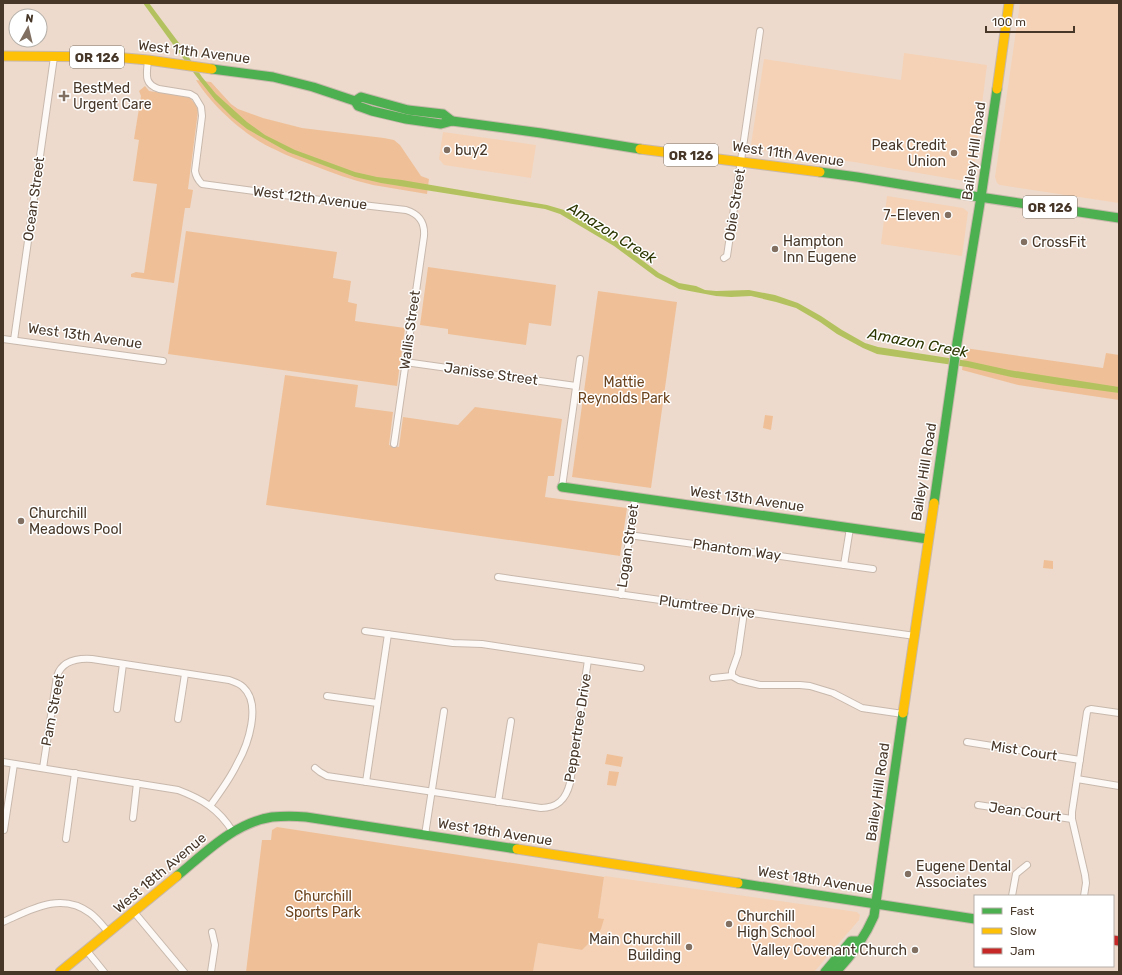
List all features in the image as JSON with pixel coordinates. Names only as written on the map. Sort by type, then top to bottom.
[{"type":"main road","name":"Bailey Hill Road","points":[[836,972],[857,947],[870,926],[874,916],[928,539],[1010,3]]},
{"type":"main road","name":"West 11th Avenue","points":[[3,56],[114,57],[216,69],[288,80],[312,86],[355,101],[358,106],[400,118],[441,124],[452,120],[626,146],[857,177],[1119,218]]},
{"type":"main road","name":"West 13th Avenue","points":[[562,487],[928,539]]},
{"type":"main road","name":"West 18th Avenue","points":[[60,972],[222,839],[244,825],[262,819],[280,816],[292,816],[425,835],[974,919]]},
{"type":"main road","name":"Bailey Hill Road","points":[[825,972],[851,941],[860,941]]},
{"type":"street","name":"Obie Street","points":[[724,258],[727,256],[760,31]]},
{"type":"street","name":"Ocean Street","points":[[14,340],[54,57]]},
{"type":"street","name":"West 12th Avenue","points":[[148,60],[147,75],[150,84],[159,89],[190,94],[195,97],[201,107],[202,116],[195,171],[198,180],[202,184],[406,210],[412,212],[420,218]]},
{"type":"street","name":"Wallis Street","points":[[394,444],[424,229],[420,218]]},
{"type":"street","name":"West 13th Avenue","points":[[3,339],[164,361]]},
{"type":"street","points":[[562,487],[580,359]]},
{"type":"street","name":"Janisse Street","points":[[405,362],[576,386]]},
{"type":"street","name":"Logan Street","points":[[621,595],[634,498]]},
{"type":"street","points":[[844,565],[850,528]]},
{"type":"street","name":"Phantom Way","points":[[629,535],[873,569]]},
{"type":"street","name":"Plumtree Drive","points":[[498,577],[915,636]]},
{"type":"street","points":[[732,676],[732,671],[738,654],[744,612]]},
{"type":"street","name":"Peppertree Drive","points":[[365,631],[459,644],[482,644],[641,668]]},
{"type":"street","points":[[366,782],[388,634]]},
{"type":"street","name":"Pam Street","points":[[43,768],[56,680],[60,669],[67,663],[79,659],[92,659],[229,680],[239,684],[247,691],[250,697],[252,704],[251,726],[244,750],[233,772],[210,806]]},
{"type":"street","name":"Peppertree Drive","points":[[315,768],[326,776],[540,808],[547,808],[556,805],[565,797],[570,783],[588,660]]},
{"type":"street","points":[[117,709],[123,664]]},
{"type":"street","points":[[178,719],[185,674]]},
{"type":"street","points":[[713,678],[732,676],[739,680],[760,685],[810,686],[833,693],[862,708],[903,714]]},
{"type":"street","points":[[327,696],[377,703]]},
{"type":"street","points":[[1084,895],[1085,875],[1072,819],[1072,812],[1088,710],[1093,709],[1119,713]]},
{"type":"street","points":[[425,835],[444,711]]},
{"type":"street","points":[[498,802],[511,721]]},
{"type":"street","name":"Mist Court","points":[[967,742],[1080,760]]},
{"type":"street","points":[[3,762],[178,790],[199,798],[210,806],[223,817],[233,832]]},
{"type":"street","points":[[4,830],[14,764]]},
{"type":"street","points":[[66,839],[75,773]]},
{"type":"street","points":[[1077,779],[1119,786]]},
{"type":"street","points":[[133,818],[137,783]]},
{"type":"street","name":"Jean Court","points":[[978,805],[1072,819]]},
{"type":"street","points":[[1012,895],[1016,874],[1027,865]]},
{"type":"street","points":[[3,922],[40,906],[61,903],[73,905],[85,910],[95,917],[109,933]]},
{"type":"street","points":[[134,912],[184,972]]},
{"type":"street","points":[[211,972],[215,945],[212,932]]},
{"type":"street","points":[[87,951],[104,972]]},
{"type":"shaded area","points":[[143,3],[149,3],[216,94],[247,122],[265,135],[295,150],[355,172],[377,177],[547,205],[564,210],[614,239],[659,273],[679,283],[696,286],[705,290],[749,290],[775,295],[798,303],[865,343],[878,347],[968,361],[1009,370],[1119,387],[1119,393],[1059,385],[1011,377],[967,367],[877,354],[837,334],[796,308],[751,296],[716,296],[679,289],[656,277],[614,246],[560,214],[545,209],[381,183],[355,177],[288,152],[247,129],[215,100]]},
{"type":"shaded area","points":[[1020,3],[1119,3],[1119,203],[1000,185],[997,183],[995,177]]},
{"type":"shaded area","points":[[904,53],[987,65],[973,175],[971,179],[965,181],[854,162],[753,149],[751,145],[764,59],[901,80]]},
{"type":"shaded area","points":[[443,132],[536,145],[531,178],[444,165],[439,159]]},
{"type":"shaded area","points":[[887,196],[963,208],[968,212],[962,256],[881,244]]},
{"type":"shaded area","name":"Churchill High School","points":[[605,876],[857,912],[860,915],[859,920],[814,972],[533,972],[538,943],[582,950],[603,919],[598,918]]},
{"type":"green space","points":[[196,80],[211,82],[231,104],[238,109],[263,118],[302,128],[394,140],[400,145],[421,176],[429,179],[427,194],[357,181],[327,171],[280,152],[253,137],[231,120],[211,100]]},
{"type":"green space","points":[[145,86],[149,91],[189,97],[196,105],[198,111],[188,189],[193,190],[190,208],[185,208],[174,283],[131,277],[131,274],[136,272],[144,273],[157,184],[133,181],[139,140],[134,139],[141,96],[139,91]]},
{"type":"green space","points":[[186,231],[337,252],[333,278],[351,281],[348,302],[357,304],[355,321],[405,328],[397,386],[168,354]]},
{"type":"green space","points":[[428,267],[556,285],[551,326],[529,323],[526,345],[448,334],[448,329],[420,325]]},
{"type":"green space","name":"Mattie Reynolds Park","points":[[598,291],[677,302],[651,488],[572,477]]},
{"type":"green space","points":[[965,348],[1103,368],[1106,353],[1119,355],[1119,400],[1018,385],[962,370]]},
{"type":"green space","points":[[285,375],[358,385],[355,407],[393,412],[389,445],[399,447],[403,417],[458,425],[475,407],[562,419],[554,476],[548,476],[545,497],[627,508],[620,556],[266,505]]},
{"type":"green space","points":[[765,415],[773,416],[771,430],[763,428]]},
{"type":"green space","points":[[1044,560],[1053,561],[1053,569],[1043,568]]},
{"type":"green space","points":[[607,754],[623,757],[621,767],[605,764]]},
{"type":"green space","points":[[609,771],[619,772],[616,786],[607,785]]},
{"type":"green space","name":"Churchill Sports Park","points":[[277,827],[604,877],[598,918],[604,919],[598,934],[582,950],[538,943],[533,972],[246,972],[262,840],[271,840],[272,830]]},
{"type":"traffic: fast","points":[[212,69],[273,77],[313,87],[355,101],[358,106],[372,111],[406,119],[441,124],[452,121],[541,133],[640,149]]},
{"type":"traffic: fast","points":[[934,503],[957,343],[997,89]]},
{"type":"traffic: fast","points":[[355,101],[361,97],[408,110],[443,114],[452,121]]},
{"type":"traffic: fast","points":[[820,172],[1119,218]]},
{"type":"traffic: fast","points":[[562,487],[928,539]]},
{"type":"traffic: fast","points":[[836,972],[858,946],[874,916],[903,713]]},
{"type":"traffic: fast","points":[[177,876],[209,849],[233,832],[258,820],[272,817],[306,817],[517,849]]},
{"type":"traffic: fast","points":[[738,883],[974,919]]},
{"type":"traffic: fast","points":[[825,972],[851,941],[860,941]]},
{"type":"traffic: slow","points":[[997,89],[1009,3]]},
{"type":"traffic: slow","points":[[3,56],[114,57],[212,69]]},
{"type":"traffic: slow","points":[[640,149],[820,172]]},
{"type":"traffic: slow","points":[[903,713],[934,503]]},
{"type":"traffic: slow","points":[[517,849],[738,883]]},
{"type":"traffic: slow","points":[[60,972],[177,876]]},
{"type":"traffic: jam","points":[[1114,940],[1119,941]]},
{"type":"place","name":"BestMed Urgent Care","points":[[64,96]]},
{"type":"place","name":"buy2","points":[[447,150]]},
{"type":"place","name":"Peak Credit Union","points":[[954,153]]},
{"type":"place","name":"7-Eleven","points":[[948,215]]},
{"type":"place","name":"CrossFit","points":[[1024,242]]},
{"type":"place","name":"Hampton Inn Eugene","points":[[775,249]]},
{"type":"place","name":"Churchill Meadows Pool","points":[[21,521]]},
{"type":"place","name":"Eugene Dental Associates","points":[[908,874]]},
{"type":"place","name":"Churchill High School","points":[[729,924]]},
{"type":"place","name":"Main Churchill Building","points":[[689,947]]},
{"type":"place","name":"Valley Covenant Church","points":[[915,950]]},
{"type":"water label","name":"Amazon Creek","points":[[612,233]]},
{"type":"water label","name":"Amazon Creek","points":[[918,343]]}]
